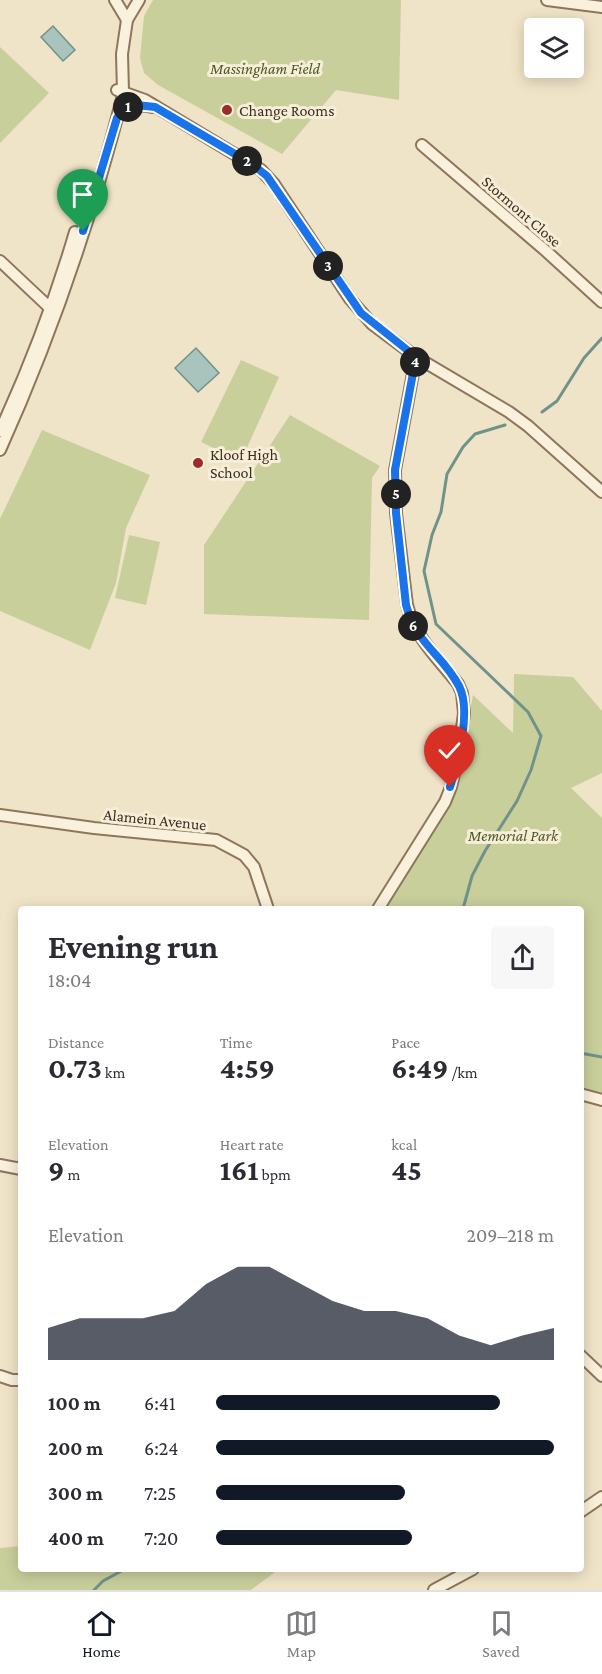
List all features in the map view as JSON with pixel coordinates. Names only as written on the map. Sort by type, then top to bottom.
[{"type":"street","points":[[115,0],[127,20]]},
{"type":"street","points":[[0,450],[27,388],[67,283],[117,118],[127,20],[139,0]]},
{"type":"street","points":[[547,0],[602,7]]},
{"type":"street","points":[[120,91],[145,100],[252,164],[267,176],[361,313],[416,357],[509,412],[528,426],[602,492]]},
{"type":"street","points":[[0,431],[55,296],[120,91]]},
{"type":"street","points":[[117,118],[122,111],[136,105],[155,107]]},
{"type":"street","name":"Stormont Close","points":[[422,145],[602,302]]},
{"type":"street","points":[[0,261],[50,308]]},
{"type":"street","points":[[30,290],[55,296]]},
{"type":"street","points":[[380,906],[445,802],[454,774],[464,713],[462,693],[458,684],[418,636],[406,605],[396,513],[395,470],[416,357]]},
{"type":"street","name":"Alamein Avenue","points":[[0,815],[94,828],[216,840],[244,855],[254,867],[267,906]]},
{"type":"street","points":[[584,1095],[602,1100]]},
{"type":"street","points":[[0,1165],[18,1169]]},
{"type":"street","points":[[584,1359],[602,1376]]},
{"type":"street","points":[[0,1376],[18,1380]]},
{"type":"street","points":[[584,1509],[602,1497]]},
{"type":"street","points":[[434,1590],[467,1572]]},
{"type":"green space","name":"Massingham Field","points":[[153,0],[401,0],[399,100],[336,90],[282,154],[158,85],[144,73],[140,58],[144,16]]},
{"type":"green space","points":[[0,47],[49,93],[0,143]]},
{"type":"green space","points":[[241,360],[279,377],[241,461],[201,442]]},
{"type":"green space","points":[[290,415],[380,466],[372,478],[369,620],[204,614],[204,545]]},
{"type":"green space","points":[[42,430],[150,475],[126,528],[116,583],[90,650],[0,611],[0,519]]},
{"type":"green space","points":[[129,535],[160,542],[146,605],[115,598]]},
{"type":"green space","name":"Memorial Park","points":[[514,674],[573,677],[602,711],[602,773],[571,788],[602,818],[602,1094],[584,1090],[584,906],[383,906],[456,789],[473,695],[513,733]]},
{"type":"green space","points":[[18,1546],[18,1572],[275,1572],[251,1590],[0,1590],[0,1548]]},
{"type":"water","points":[[53,26],[75,50],[63,61],[41,37]]},
{"type":"water","points":[[196,348],[219,373],[198,392],[175,368]]},
{"type":"waterway","points":[[542,412],[557,401],[584,358],[602,338]]},
{"type":"waterway","points":[[464,906],[472,876],[517,801],[531,770],[541,736],[528,712],[436,624],[424,571],[432,535],[441,512],[447,474],[463,447],[475,434],[505,425]]},
{"type":"waterway","points":[[584,1054],[602,1057]]},
{"type":"waterway","points":[[94,1590],[103,1581],[120,1572]]},
{"type":"place","name":"Change Rooms","points":[[227,110]]},
{"type":"place","name":"Kloof High School","points":[[198,463]]},
{"type":"route","points":[[83,231],[117,118],[122,111],[136,105],[155,107],[252,164],[267,176],[361,313],[416,357],[395,470],[396,513],[406,605],[413,627],[458,684],[464,702],[463,724],[450,787]]}]
